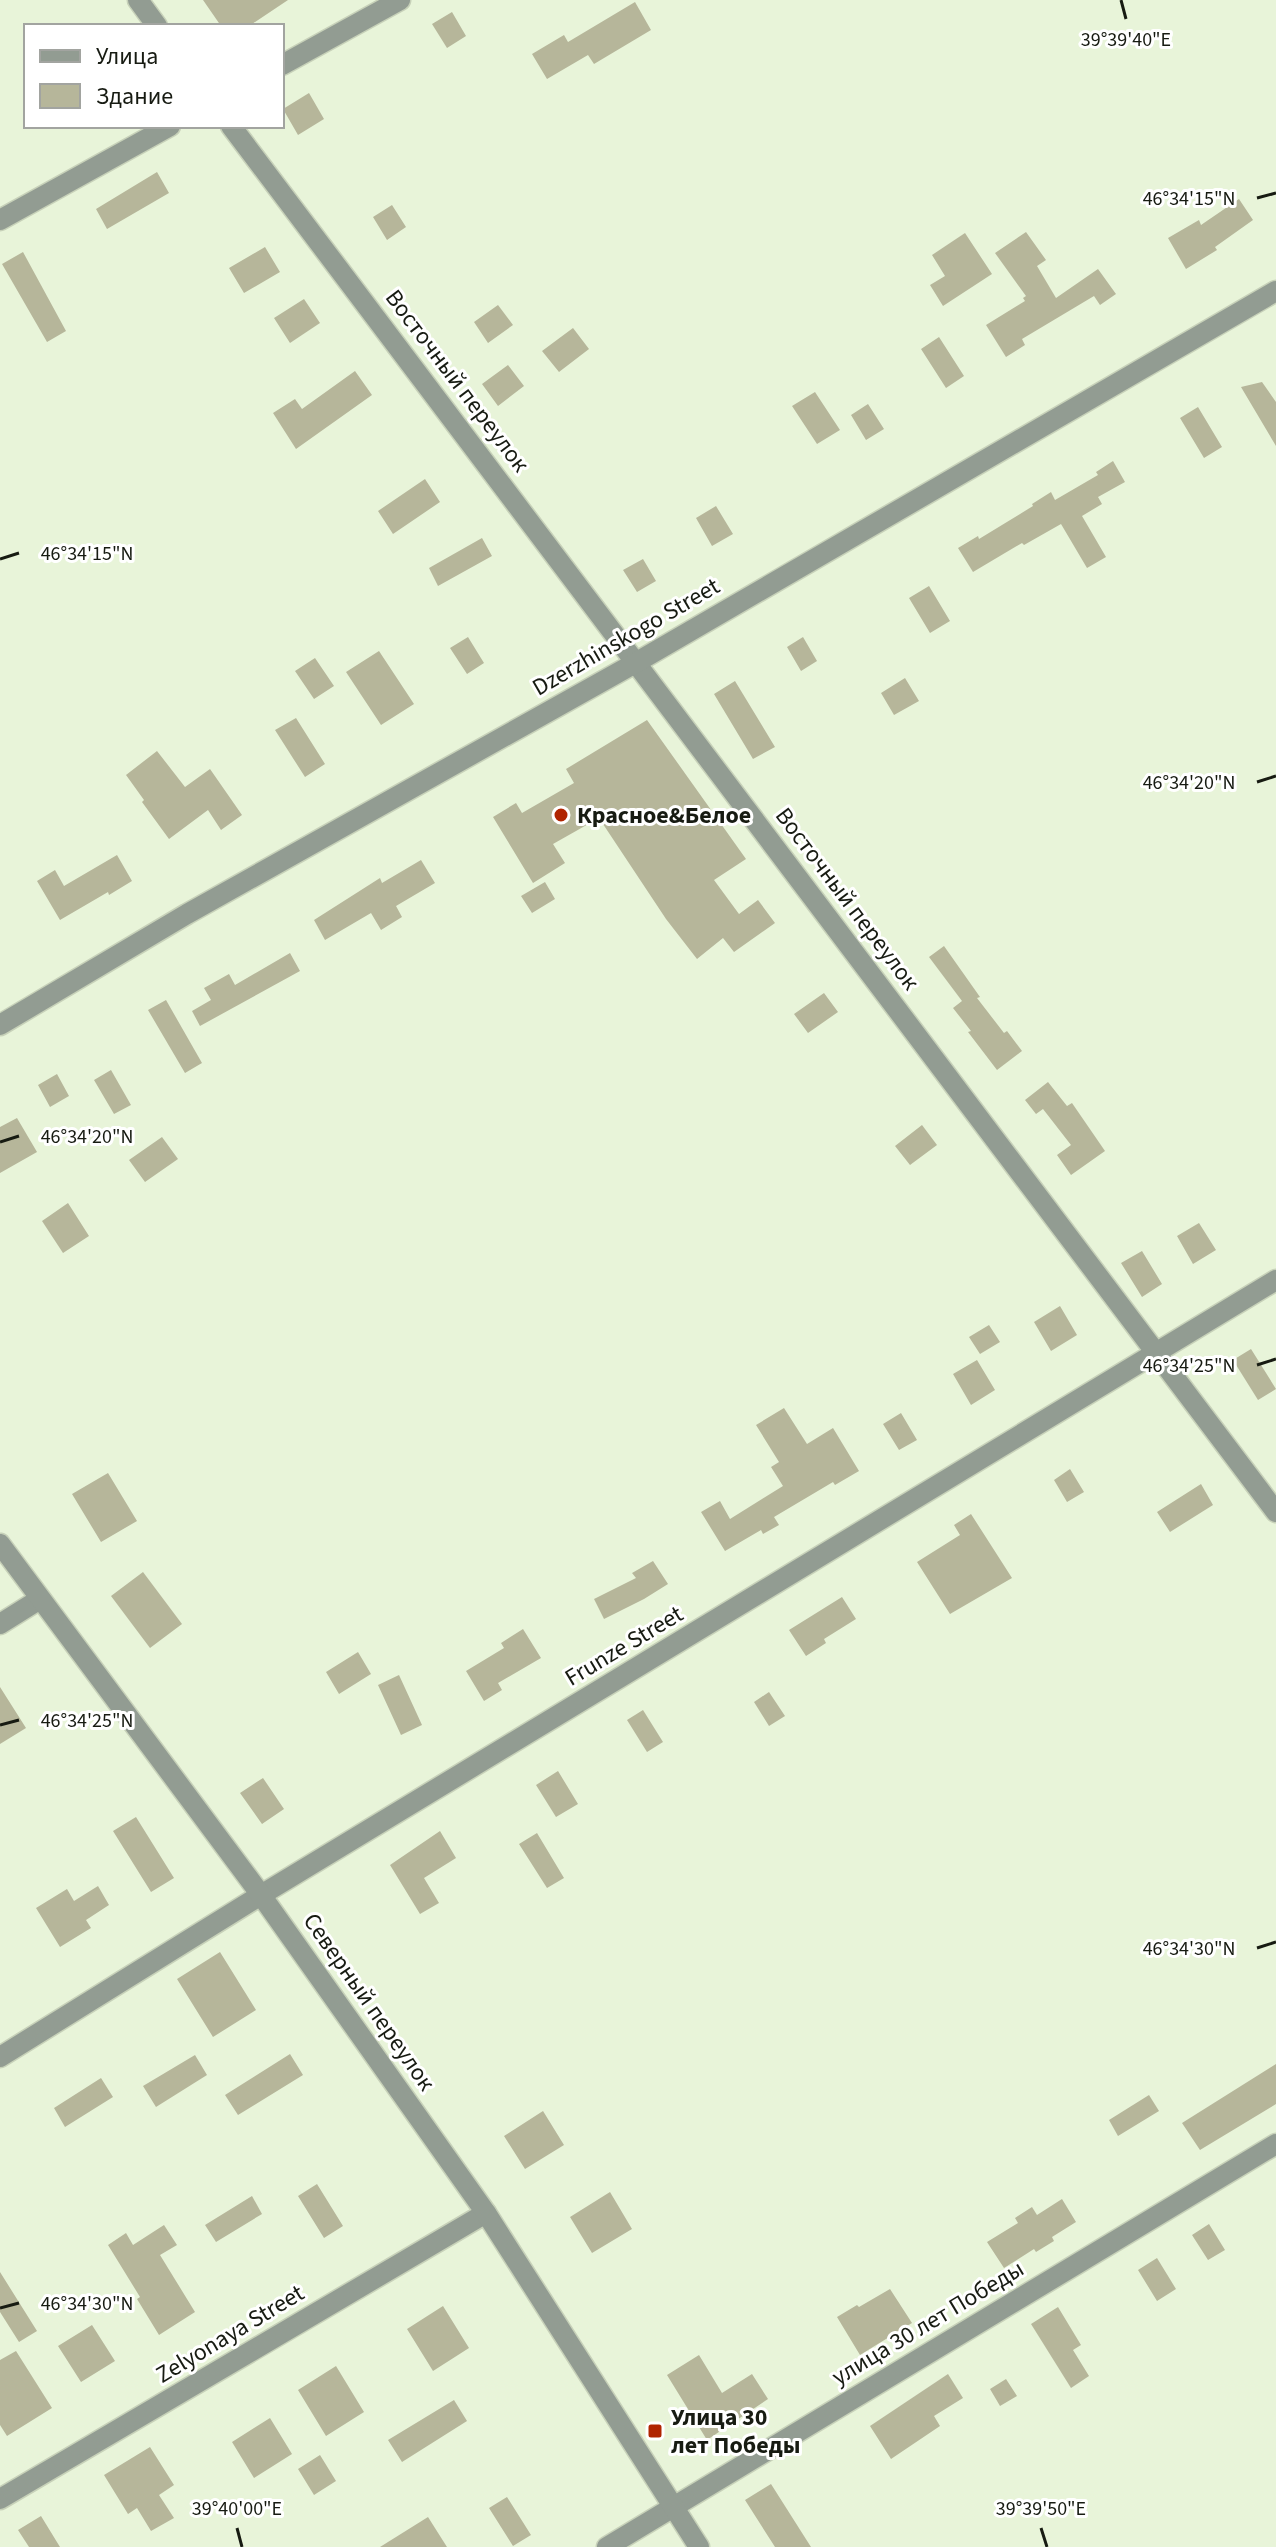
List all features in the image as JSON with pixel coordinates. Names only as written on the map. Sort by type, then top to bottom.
[{"type":"street","points":[[138,0],[156,24]]},
{"type":"street","points":[[284,64],[400,0]]},
{"type":"street","points":[[0,220],[166,128]]},
{"type":"street","name":"Восточный переулок","points":[[233,128],[1276,1512]]},
{"type":"street","name":"Dzerzhinskogo Street","points":[[0,1025],[187,914],[637,662],[1276,291]]},
{"type":"street","name":"Frunze Street","points":[[0,2057],[261,1895],[1276,1280]]},
{"type":"street","name":"Северный переулок","points":[[0,1544],[261,1895],[486,2213],[699,2547]]},
{"type":"street","points":[[0,1624],[40,1599]]},
{"type":"street","name":"улица 30 лет Победы","points":[[607,2547],[1276,2144]]},
{"type":"street","name":"Zelyonaya Street","points":[[0,2499],[486,2213]]},
{"type":"building","points":[[203,0],[288,0],[252,24],[220,24]]},
{"type":"building","points":[[635,2],[651,30],[594,64],[588,55],[547,79],[532,54],[564,35],[568,42]]},
{"type":"building","points":[[452,12],[466,36],[447,48],[432,24]]},
{"type":"building","points":[[309,93],[324,119],[298,135],[284,108]]},
{"type":"building","points":[[157,172],[169,193],[107,229],[96,209]]},
{"type":"building","points":[[1239,199],[1253,220],[1215,247],[1217,250],[1186,269],[1168,238],[1199,220],[1201,225]]},
{"type":"building","points":[[392,205],[406,227],[387,240],[373,217]]},
{"type":"building","points":[[1026,232],[1046,260],[1037,266],[1056,298],[1098,269],[1116,294],[1100,305],[1094,296],[1022,339],[1025,345],[1006,357],[986,325],[1025,301],[1023,298],[1026,296],[995,253]]},
{"type":"building","points":[[965,233],[992,274],[943,306],[930,285],[945,276],[932,255]]},
{"type":"building","points":[[265,247],[280,272],[244,293],[229,268]]},
{"type":"building","points":[[23,252],[66,331],[47,342],[2,264]]},
{"type":"building","points":[[304,299],[320,323],[290,343],[274,318]]},
{"type":"building","points":[[498,305],[513,325],[488,343],[474,322]]},
{"type":"building","points":[[573,328],[589,349],[559,372],[542,351]]},
{"type":"building","points":[[939,337],[964,376],[946,388],[921,349]]},
{"type":"building","points":[[508,365],[524,386],[498,406],[482,384]]},
{"type":"building","points":[[355,371],[372,395],[296,449],[273,413],[295,399],[302,409]]},
{"type":"building","points":[[1262,382],[1276,402],[1276,446],[1241,387]]},
{"type":"building","points":[[815,392],[840,430],[817,444],[792,406]]},
{"type":"building","points":[[868,404],[884,429],[866,440],[851,415]]},
{"type":"building","points":[[1198,407],[1222,447],[1204,458],[1180,418]]},
{"type":"building","points":[[1113,461],[1125,482],[1098,497],[1102,504],[1082,516],[1106,557],[1087,568],[1061,524],[973,572],[958,548],[978,536],[979,539],[1051,492],[1055,500],[1098,475],[1096,472]]},
{"type":"building","points":[[425,479],[440,502],[393,534],[378,511]]},
{"type":"building","points":[[716,506],[733,534],[712,546],[696,518]]},
{"type":"building","points":[[482,538],[492,556],[438,586],[429,568]]},
{"type":"building","points":[[643,559],[656,581],[637,592],[623,570]]},
{"type":"building","points":[[929,586],[950,621],[930,633],[909,598]]},
{"type":"building","points":[[468,637],[484,663],[467,674],[450,648]]},
{"type":"building","points":[[803,637],[817,661],[801,671],[787,647]]},
{"type":"building","points":[[379,651],[414,704],[381,725],[346,672]]},
{"type":"building","points":[[315,658],[334,686],[314,699],[295,671]]},
{"type":"building","points":[[905,678],[919,701],[894,715],[881,693]]},
{"type":"building","points":[[735,681],[775,747],[753,759],[714,694]]},
{"type":"building","points":[[296,718],[325,764],[305,777],[275,730]]},
{"type":"building","points":[[647,720],[746,859],[714,880],[739,914],[758,900],[775,923],[734,952],[723,938],[697,959],[666,919],[599,818],[553,844],[565,863],[533,883],[493,817],[516,803],[522,813],[574,783],[566,769]]},
{"type":"building","points":[[157,751],[185,787],[210,769],[242,815],[221,830],[208,810],[169,839],[126,775]]},
{"type":"building","points":[[117,855],[132,881],[60,920],[37,881],[55,870],[64,886]]},
{"type":"building","points":[[421,860],[435,883],[396,906],[402,917],[381,930],[371,913],[325,940],[314,920],[380,878],[382,883]]},
{"type":"building","points":[[545,882],[555,899],[532,913],[521,896]]},
{"type":"building","points":[[944,946],[980,997],[977,998],[1022,1051],[997,1070],[953,1008],[962,1001],[929,957]]},
{"type":"building","points":[[290,953],[300,971],[200,1026],[192,1011],[211,1000],[204,988],[229,974],[235,985]]},
{"type":"building","points":[[824,993],[838,1012],[808,1033],[794,1014]]},
{"type":"building","points":[[166,1000],[202,1063],[185,1073],[148,1010]]},
{"type":"building","points":[[111,1070],[131,1105],[114,1114],[94,1080]]},
{"type":"building","points":[[57,1074],[69,1096],[50,1107],[38,1085]]},
{"type":"building","points":[[1048,1082],[1067,1106],[1072,1103],[1105,1151],[1071,1175],[1057,1155],[1071,1145],[1043,1109],[1036,1114],[1025,1100]]},
{"type":"building","points":[[17,1118],[37,1152],[0,1173],[0,1127]]},
{"type":"building","points":[[922,1125],[937,1145],[910,1165],[895,1146]]},
{"type":"building","points":[[162,1137],[178,1159],[145,1182],[129,1160]]},
{"type":"building","points":[[68,1203],[89,1236],[63,1253],[42,1221]]},
{"type":"building","points":[[1199,1223],[1216,1250],[1193,1264],[1177,1236]]},
{"type":"building","points":[[1142,1251],[1162,1284],[1142,1297],[1121,1263]]},
{"type":"building","points":[[1060,1306],[1077,1335],[1051,1351],[1034,1322]]},
{"type":"building","points":[[989,1325],[1000,1342],[980,1354],[969,1337]]},
{"type":"building","points":[[1251,1349],[1276,1389],[1258,1400],[1233,1360]]},
{"type":"building","points":[[977,1360],[995,1390],[971,1405],[953,1374]]},
{"type":"building","points":[[784,1408],[807,1444],[833,1428],[859,1471],[835,1485],[833,1482],[774,1517],[779,1525],[763,1534],[761,1530],[725,1551],[701,1512],[720,1501],[730,1519],[783,1486],[771,1467],[779,1462],[756,1425]]},
{"type":"building","points":[[901,1413],[917,1440],[899,1450],[883,1424]]},
{"type":"building","points":[[1070,1469],[1084,1492],[1067,1502],[1054,1480]]},
{"type":"building","points":[[108,1473],[137,1521],[101,1542],[72,1494]]},
{"type":"building","points":[[1201,1484],[1213,1505],[1170,1532],[1157,1512]]},
{"type":"building","points":[[971,1514],[1012,1578],[950,1614],[917,1562],[960,1535],[954,1525]]},
{"type":"building","points":[[653,1561],[668,1584],[604,1619],[594,1599],[636,1578],[632,1573]]},
{"type":"building","points":[[143,1572],[182,1624],[150,1648],[111,1596]]},
{"type":"building","points":[[842,1597],[856,1619],[824,1639],[826,1643],[806,1656],[789,1630]]},
{"type":"building","points":[[523,1629],[541,1658],[498,1683],[502,1690],[484,1701],[466,1671],[504,1648],[501,1643]]},
{"type":"building","points":[[358,1652],[371,1674],[339,1694],[326,1672]]},
{"type":"building","points":[[399,1675],[422,1725],[401,1735],[378,1685]]},
{"type":"building","points":[[0,1687],[26,1728],[0,1744]]},
{"type":"building","points":[[769,1692],[785,1716],[769,1726],[754,1702]]},
{"type":"building","points":[[643,1710],[663,1742],[647,1752],[627,1720]]},
{"type":"building","points":[[558,1771],[578,1804],[556,1817],[536,1785]]},
{"type":"building","points":[[263,1778],[284,1809],[262,1824],[240,1793]]},
{"type":"building","points":[[136,1817],[174,1878],[151,1892],[113,1831]]},
{"type":"building","points":[[440,1831],[456,1858],[424,1878],[439,1903],[420,1914],[390,1865]]},
{"type":"building","points":[[537,1833],[564,1878],[547,1888],[519,1844]]},
{"type":"building","points":[[98,1886],[109,1905],[86,1920],[91,1928],[60,1947],[36,1908],[67,1889],[74,1901]]},
{"type":"building","points":[[220,1952],[256,2010],[213,2037],[177,1979]]},
{"type":"building","points":[[290,2054],[303,2075],[238,2115],[225,2095]]},
{"type":"building","points":[[195,2055],[207,2075],[156,2107],[143,2086]]},
{"type":"building","points":[[1276,2064],[1276,2104],[1200,2150],[1182,2123]]},
{"type":"building","points":[[101,2078],[113,2097],[65,2127],[54,2108]]},
{"type":"building","points":[[1149,2095],[1159,2111],[1118,2136],[1109,2120]]},
{"type":"building","points":[[543,2111],[564,2145],[525,2169],[504,2136]]},
{"type":"building","points":[[317,2184],[343,2226],[324,2238],[298,2196]]},
{"type":"building","points":[[610,2192],[632,2229],[592,2253],[570,2217]]},
{"type":"building","points":[[252,2196],[262,2214],[216,2242],[205,2225]]},
{"type":"building","points":[[1062,2199],[1076,2222],[1052,2237],[1054,2241],[1036,2252],[1034,2249],[1004,2268],[987,2242],[1018,2223],[1015,2218],[1032,2207],[1037,2215]]},
{"type":"building","points":[[1209,2224],[1225,2250],[1208,2260],[1192,2235]]},
{"type":"building","points":[[164,2225],[177,2245],[160,2255],[195,2312],[159,2335],[108,2245],[126,2233],[133,2245]]},
{"type":"building","points":[[1157,2258],[1176,2289],[1157,2301],[1138,2270]]},
{"type":"building","points":[[0,2272],[37,2331],[19,2342],[0,2312]]},
{"type":"building","points":[[890,2289],[912,2323],[860,2355],[837,2317]]},
{"type":"building","points":[[443,2306],[469,2348],[433,2371],[407,2329]]},
{"type":"building","points":[[1058,2307],[1081,2345],[1073,2350],[1089,2376],[1071,2388],[1031,2324]]},
{"type":"building","points":[[92,2325],[115,2361],[81,2382],[58,2346]]},
{"type":"building","points":[[16,2351],[52,2408],[7,2436],[0,2425],[0,2360]]},
{"type":"building","points":[[699,2355],[722,2393],[752,2374],[768,2399],[707,2440],[667,2375]]},
{"type":"building","points":[[336,2366],[364,2412],[326,2436],[298,2390]]},
{"type":"building","points":[[948,2374],[963,2398],[934,2416],[940,2426],[891,2459],[870,2426]]},
{"type":"building","points":[[1006,2379],[1017,2396],[1000,2406],[990,2389]]},
{"type":"building","points":[[454,2400],[467,2421],[402,2462],[388,2440]]},
{"type":"building","points":[[270,2418],[292,2454],[254,2478],[232,2442]]},
{"type":"building","points":[[150,2447],[174,2485],[159,2495],[174,2518],[151,2531],[137,2508],[128,2514],[104,2475]]},
{"type":"building","points":[[320,2455],[336,2481],[314,2495],[298,2469]]},
{"type":"building","points":[[771,2484],[811,2547],[775,2547],[745,2500]]},
{"type":"building","points":[[507,2497],[531,2535],[513,2546],[489,2508]]},
{"type":"building","points":[[41,2516],[60,2547],[29,2547],[18,2530]]},
{"type":"building","points":[[428,2517],[447,2547],[380,2547]]},
{"type":"place","name":"Красное&Белое","points":[[561,815]]},
{"type":"place","name":"Улица 30 лет Победы","points":[[655,2431]]}]
